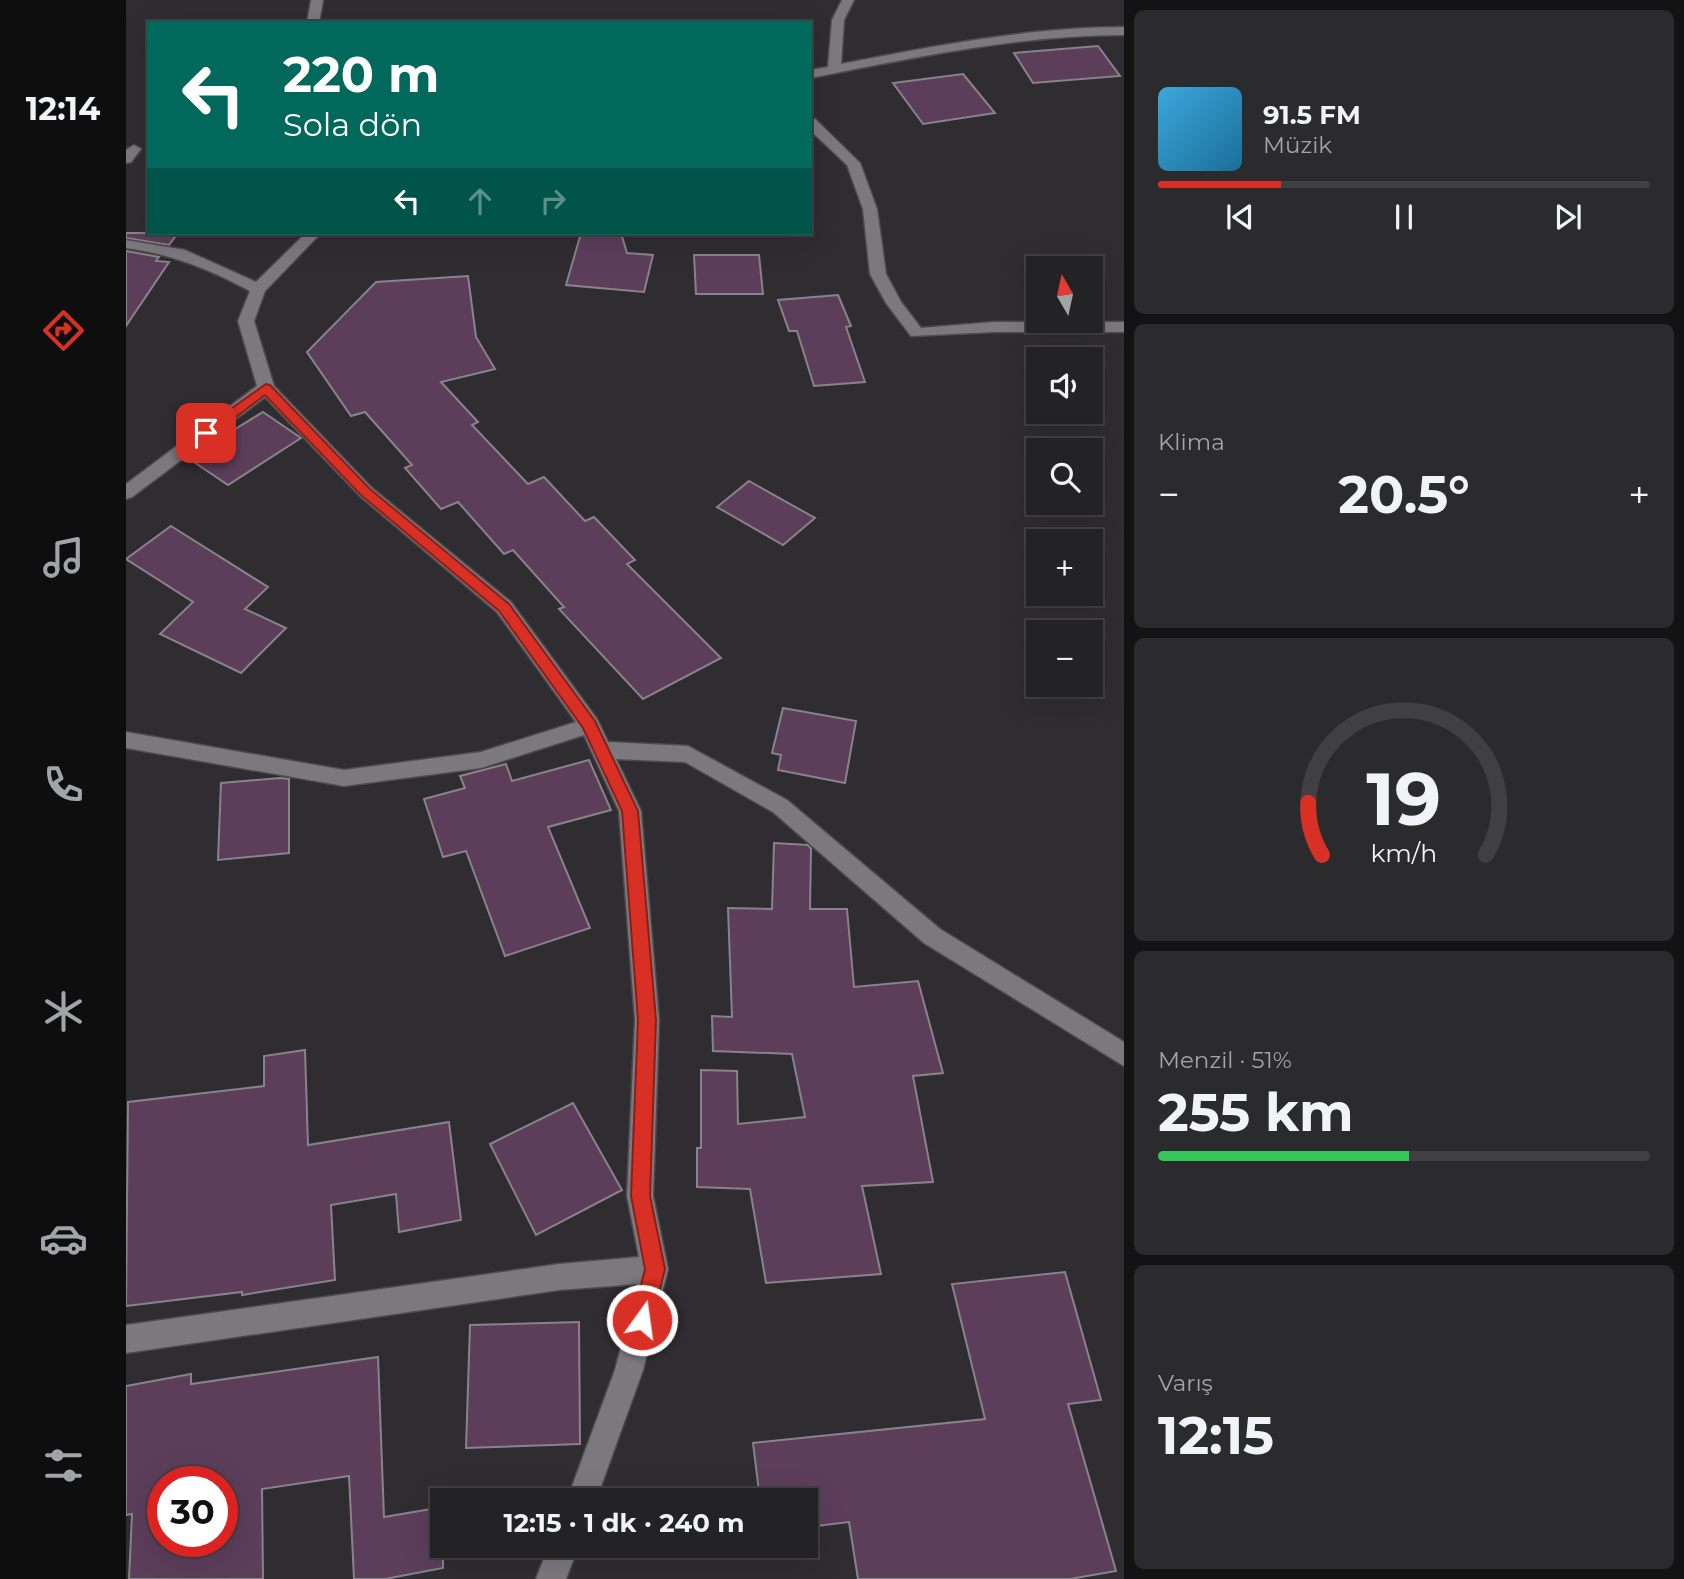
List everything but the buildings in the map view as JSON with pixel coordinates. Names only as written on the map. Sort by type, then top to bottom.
[{"type":"street","points":[[313,21],[317,0]]},
{"type":"street","points":[[834,68],[838,20],[848,0]]},
{"type":"street","points":[[812,74],[1079,31],[1124,32]]},
{"type":"street","points":[[812,123],[853,163],[870,209],[878,274],[894,303],[917,333],[994,327],[1124,327]]},
{"type":"street","points":[[312,235],[258,289],[246,321],[266,388],[366,492],[504,607],[590,725],[630,811],[647,1020],[640,1196],[655,1269],[629,1370],[585,1488]]},
{"type":"street","points":[[126,244],[159,247],[197,258],[258,289]]},
{"type":"street","points":[[126,493],[266,388]]},
{"type":"street","points":[[126,740],[344,778],[481,760],[590,725]]},
{"type":"street","points":[[601,750],[688,754],[780,806],[932,936],[1124,1055]]},
{"type":"street","points":[[126,1339],[559,1277],[655,1269]]},
{"type":"street","points":[[551,1579],[559,1558]]},
{"type":"route","points":[[206,433],[266,388],[366,492],[504,607],[590,725],[630,811],[647,1020],[640,1196],[655,1269],[642,1320]]}]
